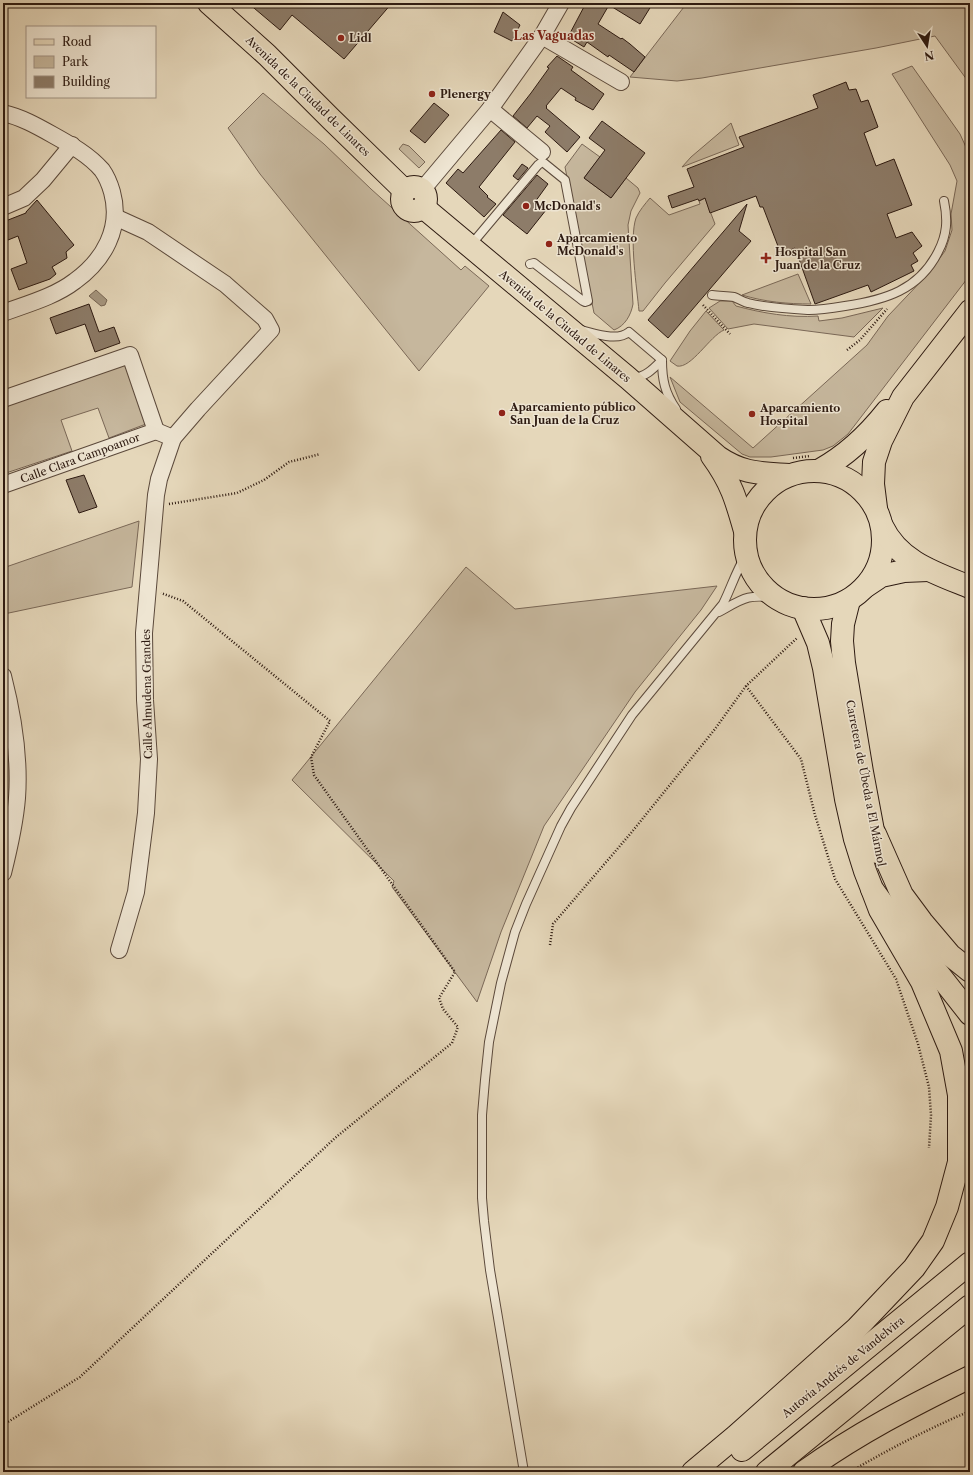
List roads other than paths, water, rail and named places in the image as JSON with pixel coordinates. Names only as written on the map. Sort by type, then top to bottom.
[{"type":"main road","name":"Avenida de la Ciudad de Linares","points":[[209,3],[267,55],[331,120],[417,196],[470,246],[566,328],[628,378],[701,443],[730,466],[743,470],[756,473],[787,467]]},
{"type":"main road","points":[[693,1472],[736,1436],[856,1329],[914,1268],[933,1241],[947,1207],[959,1162],[959,1094],[951,1051],[922,982],[880,910],[865,871],[846,799],[824,668],[818,643],[807,617],[765,589],[755,577],[746,556],[744,543],[747,520],[756,501],[787,467],[809,470],[817,463],[836,461],[853,448],[892,405],[903,397],[970,311]]},
{"type":"main road","name":"Carretera de Úbeda a El Mármol","points":[[903,397],[881,441],[874,462],[873,484],[884,542],[881,559],[874,574],[857,593],[843,624],[842,641],[844,663],[862,772],[875,834],[879,864],[892,895],[926,958]]},
{"type":"main road","name":"Avenida de la Ciudad de Linares","points":[[701,443],[728,479],[734,493],[745,530]]},
{"type":"main road","points":[[817,463],[849,479],[861,488],[879,517],[888,538],[898,550],[928,570],[970,587]]},
{"type":"main road","points":[[807,617],[815,609],[838,605],[881,576],[904,571],[928,570]]},
{"type":"main road","points":[[875,834],[902,896],[950,955],[970,971]]},
{"type":"main road","name":"Carretera de Úbeda a El Mármol","points":[[872,889],[900,928],[926,958],[970,1014]]},
{"type":"main road","name":"Autovía Andrés de Vandelvira","points":[[717,1472],[970,1263]]},
{"type":"main road","points":[[767,1472],[970,1306]]},
{"type":"main road","points":[[804,1472],[829,1454],[874,1427],[928,1397],[970,1377]]},
{"type":"street","points":[[417,196],[490,109],[542,36],[561,3]]},
{"type":"street","points":[[542,36],[621,82]]},
{"type":"street","points":[[490,109],[542,152]]},
{"type":"street","points":[[3,113],[27,121],[72,145],[87,156],[105,175],[110,186],[115,207],[114,227],[111,235],[100,256],[90,268],[76,281],[47,297],[3,313]]},
{"type":"street","points":[[3,207],[24,198],[43,180],[72,145]]},
{"type":"street","name":"Calle Almudena Grandes","points":[[115,217],[148,232],[225,284],[266,319],[271,330],[203,403],[173,438],[159,479],[155,506],[144,633],[145,700],[149,759],[146,813],[136,892],[120,950]]},
{"type":"street","points":[[3,399],[130,355],[156,431],[173,438]]},
{"type":"street","name":"Calle Clara Campoamor","points":[[3,485],[156,431]]},
{"type":"street","points":[[3,676],[13,720],[16,745],[17,786],[13,820],[3,873]]},
{"type":"lane","points":[[470,246],[542,162],[565,180],[588,301],[583,301],[534,263],[530,264]]},
{"type":"lane","points":[[712,295],[733,297],[748,303],[772,307],[811,310],[868,302],[895,293],[904,289],[919,278],[929,268],[943,242],[947,213],[944,202]]},
{"type":"lane","points":[[566,328],[612,336],[625,335],[628,332],[662,360],[663,379],[669,398],[701,443]]},
{"type":"lane","points":[[628,378],[639,378],[649,372],[662,360]]},
{"type":"lane","points":[[524,1472],[490,1270],[482,1198],[482,1115],[485,1080],[489,1042],[501,983],[513,939],[523,911],[561,826],[571,808],[632,716],[723,604],[733,584],[738,568],[746,556]]},
{"type":"lane","points":[[713,616],[747,598],[758,596],[777,598]]},
{"type":"place","name":"Lidl","points":[[341,38]]},
{"type":"place","name":"Plenergy","points":[[432,94]]},
{"type":"place","name":"McDonald's","points":[[526,206]]},
{"type":"place","name":"Aparcamiento McDonald's","points":[[549,244]]},
{"type":"place","name":"Hospital San Juan de la Cruz","points":[[766,258]]},
{"type":"place","name":"Aparcamiento público San Juan de la Cruz","points":[[502,413]]},
{"type":"place","name":"Aparcamiento Hospital","points":[[752,414]]},
{"type":"district","name":"Las Vaguadas","points":[[554,35]]}]
